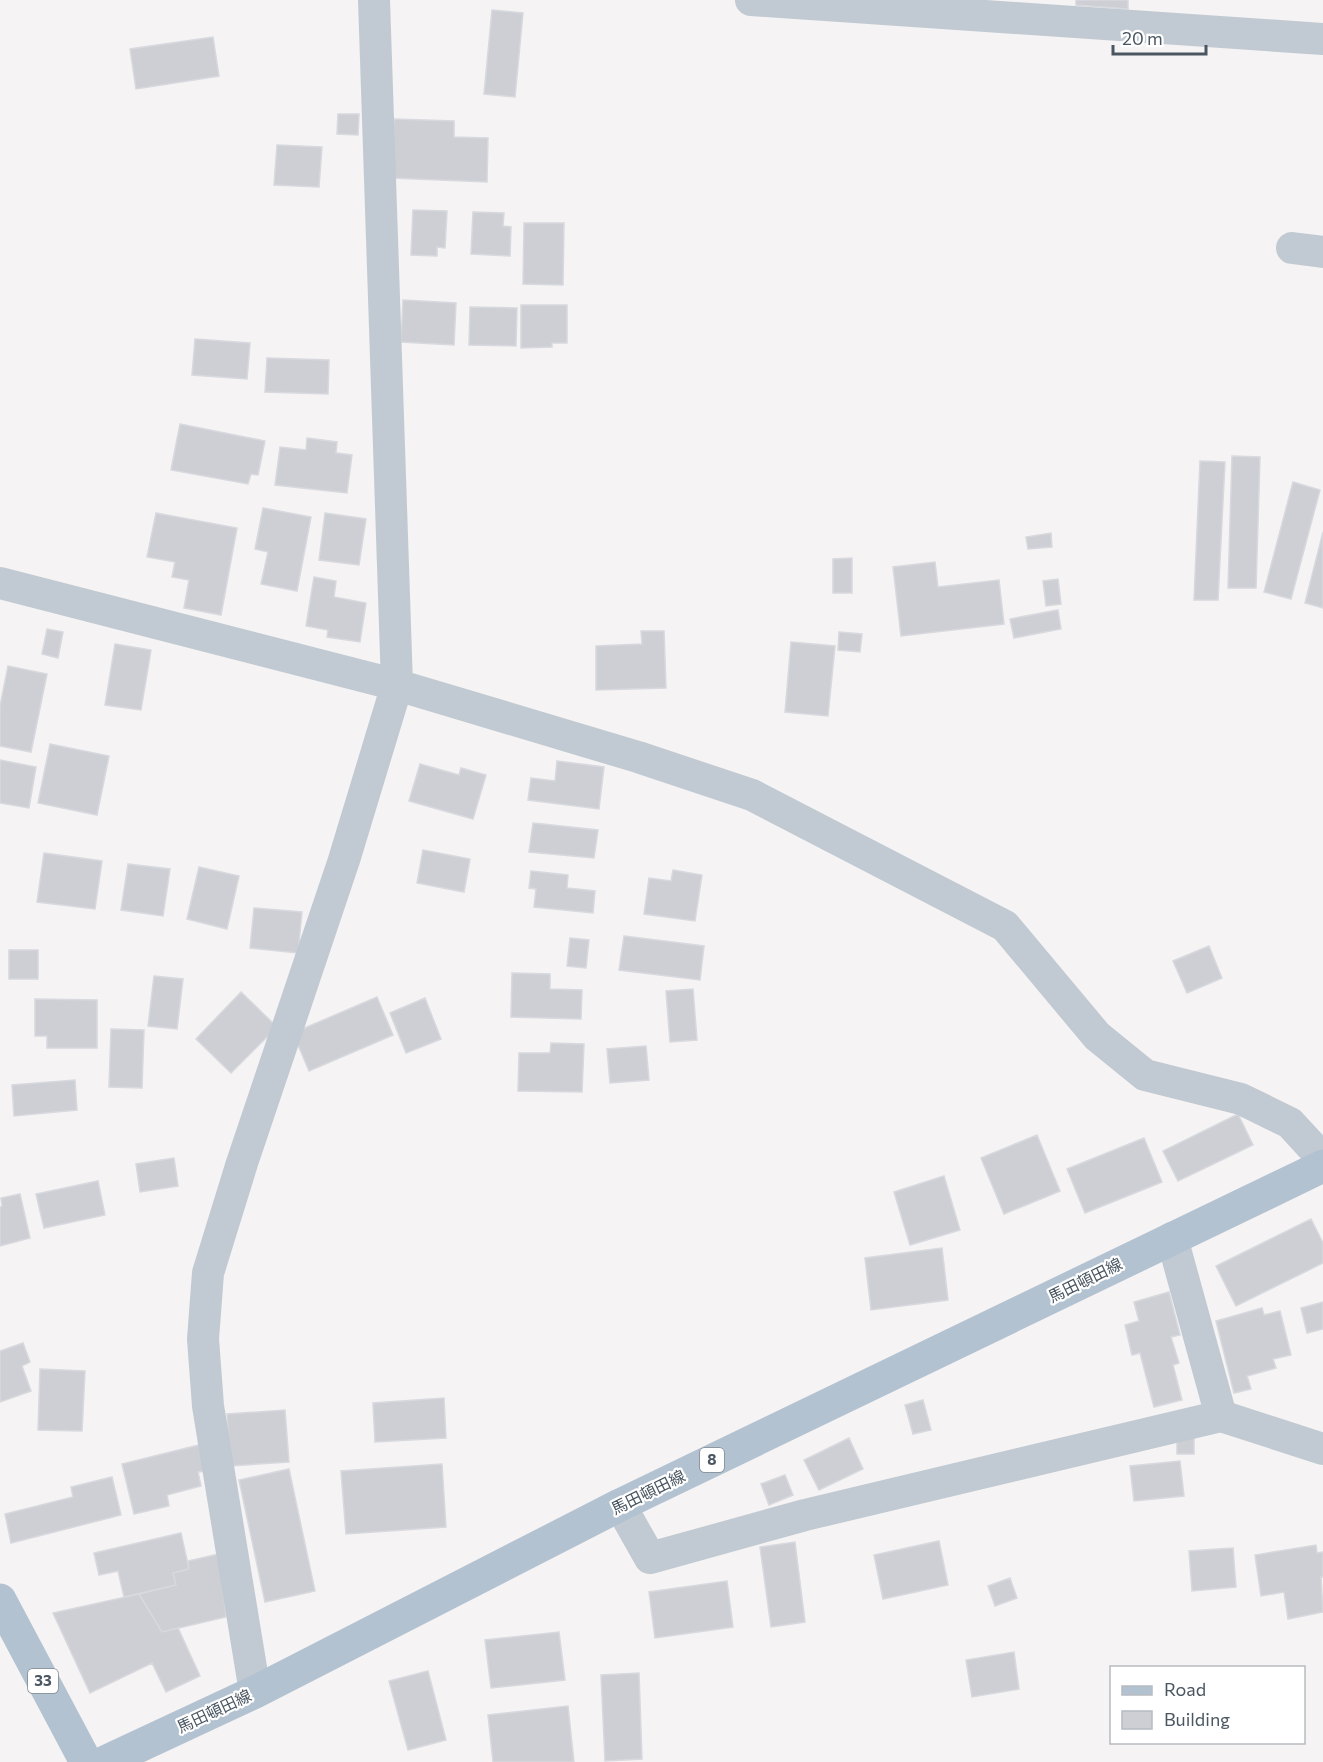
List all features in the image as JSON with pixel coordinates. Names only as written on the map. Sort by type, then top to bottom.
[{"type":"main road","name":"馬田頓田線","points":[[105,1762],[255,1692],[620,1505],[1323,1166]]},
{"type":"main road","name":"33","points":[[0,1600],[86,1762]]},
{"type":"street","points":[[255,1692],[208,1407],[203,1339],[208,1273],[242,1163],[344,860],[397,685],[374,0]]},
{"type":"street","points":[[751,0],[1147,14],[1323,39]]},
{"type":"street","points":[[1292,248],[1323,252]]},
{"type":"street","points":[[0,583],[397,685],[638,757],[752,795],[1005,926],[1097,1036],[1145,1075],[1241,1099],[1290,1123],[1323,1159]]},
{"type":"street","points":[[1172,1238],[1221,1416]]},
{"type":"street","points":[[620,1505],[651,1558],[805,1515],[1221,1416],[1323,1449]]},
{"type":"building","points":[[1076,0],[1128,0],[1128,9],[1076,5]]},
{"type":"building","points":[[492,10],[523,13],[515,97],[484,94]]},
{"type":"building","points":[[213,37],[219,76],[136,89],[130,49]]},
{"type":"building","points":[[338,114],[359,114],[358,135],[337,134]]},
{"type":"building","points":[[394,119],[454,121],[454,137],[488,138],[487,182],[392,178]]},
{"type":"building","points":[[277,145],[322,147],[319,187],[274,185]]},
{"type":"building","points":[[413,210],[447,211],[445,248],[437,247],[437,256],[411,255]]},
{"type":"building","points":[[473,212],[504,213],[503,226],[511,227],[510,256],[471,254]]},
{"type":"building","points":[[524,223],[564,223],[563,285],[523,284]]},
{"type":"building","points":[[403,300],[456,303],[454,345],[401,342]]},
{"type":"building","points":[[521,305],[567,305],[567,343],[552,343],[552,347],[521,348]]},
{"type":"building","points":[[470,307],[517,308],[516,346],[469,345]]},
{"type":"building","points":[[195,339],[250,343],[247,379],[192,375]]},
{"type":"building","points":[[267,358],[329,360],[328,394],[265,392]]},
{"type":"building","points":[[180,424],[265,441],[258,475],[251,474],[248,484],[171,470]]},
{"type":"building","points":[[307,438],[337,442],[336,453],[352,455],[347,493],[275,485],[280,447],[306,450]]},
{"type":"building","points":[[1232,456],[1260,457],[1256,588],[1228,588]]},
{"type":"building","points":[[1200,461],[1225,462],[1218,600],[1194,600]]},
{"type":"building","points":[[1293,482],[1320,490],[1291,599],[1264,592]]},
{"type":"building","points":[[263,508],[311,517],[297,591],[261,584],[268,552],[255,549]]},
{"type":"building","points":[[156,513],[237,528],[221,615],[184,608],[189,580],[172,577],[175,562],[147,557]]},
{"type":"building","points":[[325,513],[366,519],[359,565],[319,560]]},
{"type":"building","points":[[1323,532],[1323,608],[1305,603]]},
{"type":"building","points":[[1051,533],[1052,547],[1028,549],[1026,537]]},
{"type":"building","points":[[852,558],[852,593],[833,593],[833,559]]},
{"type":"building","points":[[935,562],[938,587],[999,580],[1004,624],[901,636],[893,567]]},
{"type":"building","points":[[314,577],[336,581],[334,597],[366,603],[360,642],[327,637],[328,630],[306,626]]},
{"type":"building","points":[[1058,579],[1061,604],[1046,606],[1043,581]]},
{"type":"building","points":[[1058,610],[1061,629],[1014,638],[1010,619]]},
{"type":"building","points":[[47,629],[63,632],[58,658],[42,654]]},
{"type":"building","points":[[641,631],[664,631],[666,688],[596,690],[596,646],[642,644]]},
{"type":"building","points":[[839,632],[862,634],[860,652],[838,650]]},
{"type":"building","points":[[791,642],[835,646],[828,716],[785,712]]},
{"type":"building","points":[[115,644],[151,650],[141,710],[105,705]]},
{"type":"building","points":[[8,666],[47,674],[31,752],[0,746],[0,706]]},
{"type":"building","points":[[50,744],[109,756],[97,815],[38,803]]},
{"type":"building","points":[[0,760],[36,767],[29,808],[0,803]]},
{"type":"building","points":[[557,761],[604,767],[599,809],[528,800],[531,778],[555,781]]},
{"type":"building","points":[[420,764],[459,775],[461,768],[486,775],[473,819],[409,801]]},
{"type":"building","points":[[533,823],[598,830],[594,858],[529,852]]},
{"type":"building","points":[[423,850],[470,859],[464,892],[417,883]]},
{"type":"building","points":[[44,853],[102,861],[95,909],[37,902]]},
{"type":"building","points":[[128,864],[170,869],[163,916],[121,910]]},
{"type":"building","points":[[199,867],[239,876],[227,929],[187,919]]},
{"type":"building","points":[[673,870],[702,875],[695,921],[644,914],[649,878],[671,881]]},
{"type":"building","points":[[531,871],[568,875],[567,888],[595,891],[593,913],[534,907],[536,889],[529,888]]},
{"type":"building","points":[[254,908],[302,912],[298,953],[250,948]]},
{"type":"building","points":[[624,936],[704,946],[700,980],[619,970]]},
{"type":"building","points":[[570,938],[589,940],[586,968],[567,966]]},
{"type":"building","points":[[1209,946],[1222,978],[1187,993],[1173,961]]},
{"type":"building","points":[[9,950],[38,950],[38,979],[9,979]]},
{"type":"building","points":[[512,973],[550,974],[550,989],[582,990],[581,1019],[511,1017]]},
{"type":"building","points":[[154,976],[183,979],[177,1029],[148,1026]]},
{"type":"building","points":[[693,989],[697,1040],[670,1042],[666,991]]},
{"type":"building","points":[[241,992],[277,1027],[231,1073],[196,1039]]},
{"type":"building","points":[[377,997],[393,1035],[309,1071],[293,1033]]},
{"type":"building","points":[[425,998],[441,1039],[406,1053],[390,1013]]},
{"type":"building","points":[[35,999],[97,1000],[97,1048],[47,1048],[47,1036],[35,1036]]},
{"type":"building","points":[[111,1029],[144,1030],[142,1088],[109,1087]]},
{"type":"building","points":[[551,1043],[584,1044],[582,1092],[518,1091],[519,1053],[550,1053]]},
{"type":"building","points":[[646,1046],[649,1080],[610,1083],[607,1049]]},
{"type":"building","points":[[75,1080],[77,1110],[14,1116],[12,1085]]},
{"type":"building","points":[[1238,1114],[1253,1145],[1178,1181],[1163,1151]]},
{"type":"building","points":[[1037,1135],[1060,1191],[1004,1214],[981,1158]]},
{"type":"building","points":[[1144,1138],[1162,1182],[1085,1213],[1067,1169]]},
{"type":"building","points":[[174,1158],[178,1186],[140,1192],[136,1164]]},
{"type":"building","points":[[944,1176],[960,1230],[910,1245],[894,1192]]},
{"type":"building","points":[[98,1181],[105,1215],[44,1228],[36,1194]]},
{"type":"building","points":[[20,1194],[30,1238],[0,1246],[1,1198]]},
{"type":"building","points":[[1311,1219],[1323,1243],[1323,1263],[1236,1306],[1216,1266]]},
{"type":"building","points":[[942,1248],[948,1300],[871,1310],[865,1258]]},
{"type":"building","points":[[1169,1292],[1180,1335],[1171,1337],[1179,1363],[1173,1365],[1182,1400],[1154,1407],[1140,1353],[1132,1355],[1125,1325],[1139,1321],[1134,1302]]},
{"type":"building","points":[[1323,1302],[1323,1329],[1307,1333],[1301,1308]]},
{"type":"building","points":[[1262,1308],[1264,1315],[1280,1311],[1291,1355],[1273,1359],[1276,1368],[1247,1376],[1251,1389],[1234,1393],[1216,1321]]},
{"type":"building","points":[[23,1343],[30,1362],[22,1366],[31,1391],[0,1402],[0,1351]]},
{"type":"building","points":[[40,1369],[85,1371],[82,1431],[38,1430]]},
{"type":"building","points":[[444,1398],[446,1438],[375,1442],[373,1403]]},
{"type":"building","points":[[923,1400],[931,1430],[913,1434],[905,1405]]},
{"type":"building","points":[[285,1410],[289,1462],[230,1466],[227,1414]]},
{"type":"building","points":[[1177,1433],[1194,1434],[1194,1454],[1177,1454]]},
{"type":"building","points":[[849,1438],[863,1469],[819,1490],[804,1460]]},
{"type":"building","points":[[199,1445],[205,1471],[198,1472],[201,1486],[167,1495],[169,1506],[134,1514],[122,1464]]},
{"type":"building","points":[[1180,1461],[1184,1496],[1134,1501],[1130,1466]]},
{"type":"building","points":[[442,1464],[446,1527],[346,1534],[341,1471]]},
{"type":"building","points":[[289,1469],[315,1591],[265,1602],[239,1480]]},
{"type":"building","points":[[785,1475],[793,1495],[769,1505],[761,1484]]},
{"type":"building","points":[[112,1477],[121,1515],[11,1543],[5,1514],[73,1497],[71,1487]]},
{"type":"building","points":[[181,1533],[189,1569],[173,1573],[176,1585],[124,1597],[118,1571],[99,1575],[94,1553]]},
{"type":"building","points":[[939,1541],[948,1585],[883,1599],[874,1555]]},
{"type":"building","points":[[795,1542],[805,1622],[771,1627],[760,1547]]},
{"type":"building","points":[[1316,1545],[1317,1553],[1323,1552],[1323,1577],[1321,1577],[1323,1612],[1288,1619],[1284,1592],[1261,1596],[1255,1555]]},
{"type":"building","points":[[1233,1548],[1236,1587],[1192,1591],[1189,1551]]},
{"type":"building","points":[[219,1554],[226,1617],[162,1632],[139,1594],[176,1585],[173,1573],[189,1569],[188,1561]]},
{"type":"building","points":[[1010,1578],[1017,1598],[995,1606],[988,1586]]},
{"type":"building","points":[[727,1581],[733,1627],[655,1638],[649,1592]]},
{"type":"building","points":[[139,1594],[162,1632],[178,1628],[200,1676],[166,1692],[152,1663],[90,1693],[53,1613]]},
{"type":"building","points":[[559,1632],[565,1680],[491,1688],[485,1640]]},
{"type":"building","points":[[1014,1652],[1019,1689],[972,1697],[966,1660]]},
{"type":"building","points":[[428,1671],[446,1740],[408,1750],[389,1681]]},
{"type":"building","points":[[639,1673],[642,1759],[605,1761],[601,1675]]},
{"type":"building","points":[[568,1706],[574,1762],[493,1762],[488,1715]]}]
